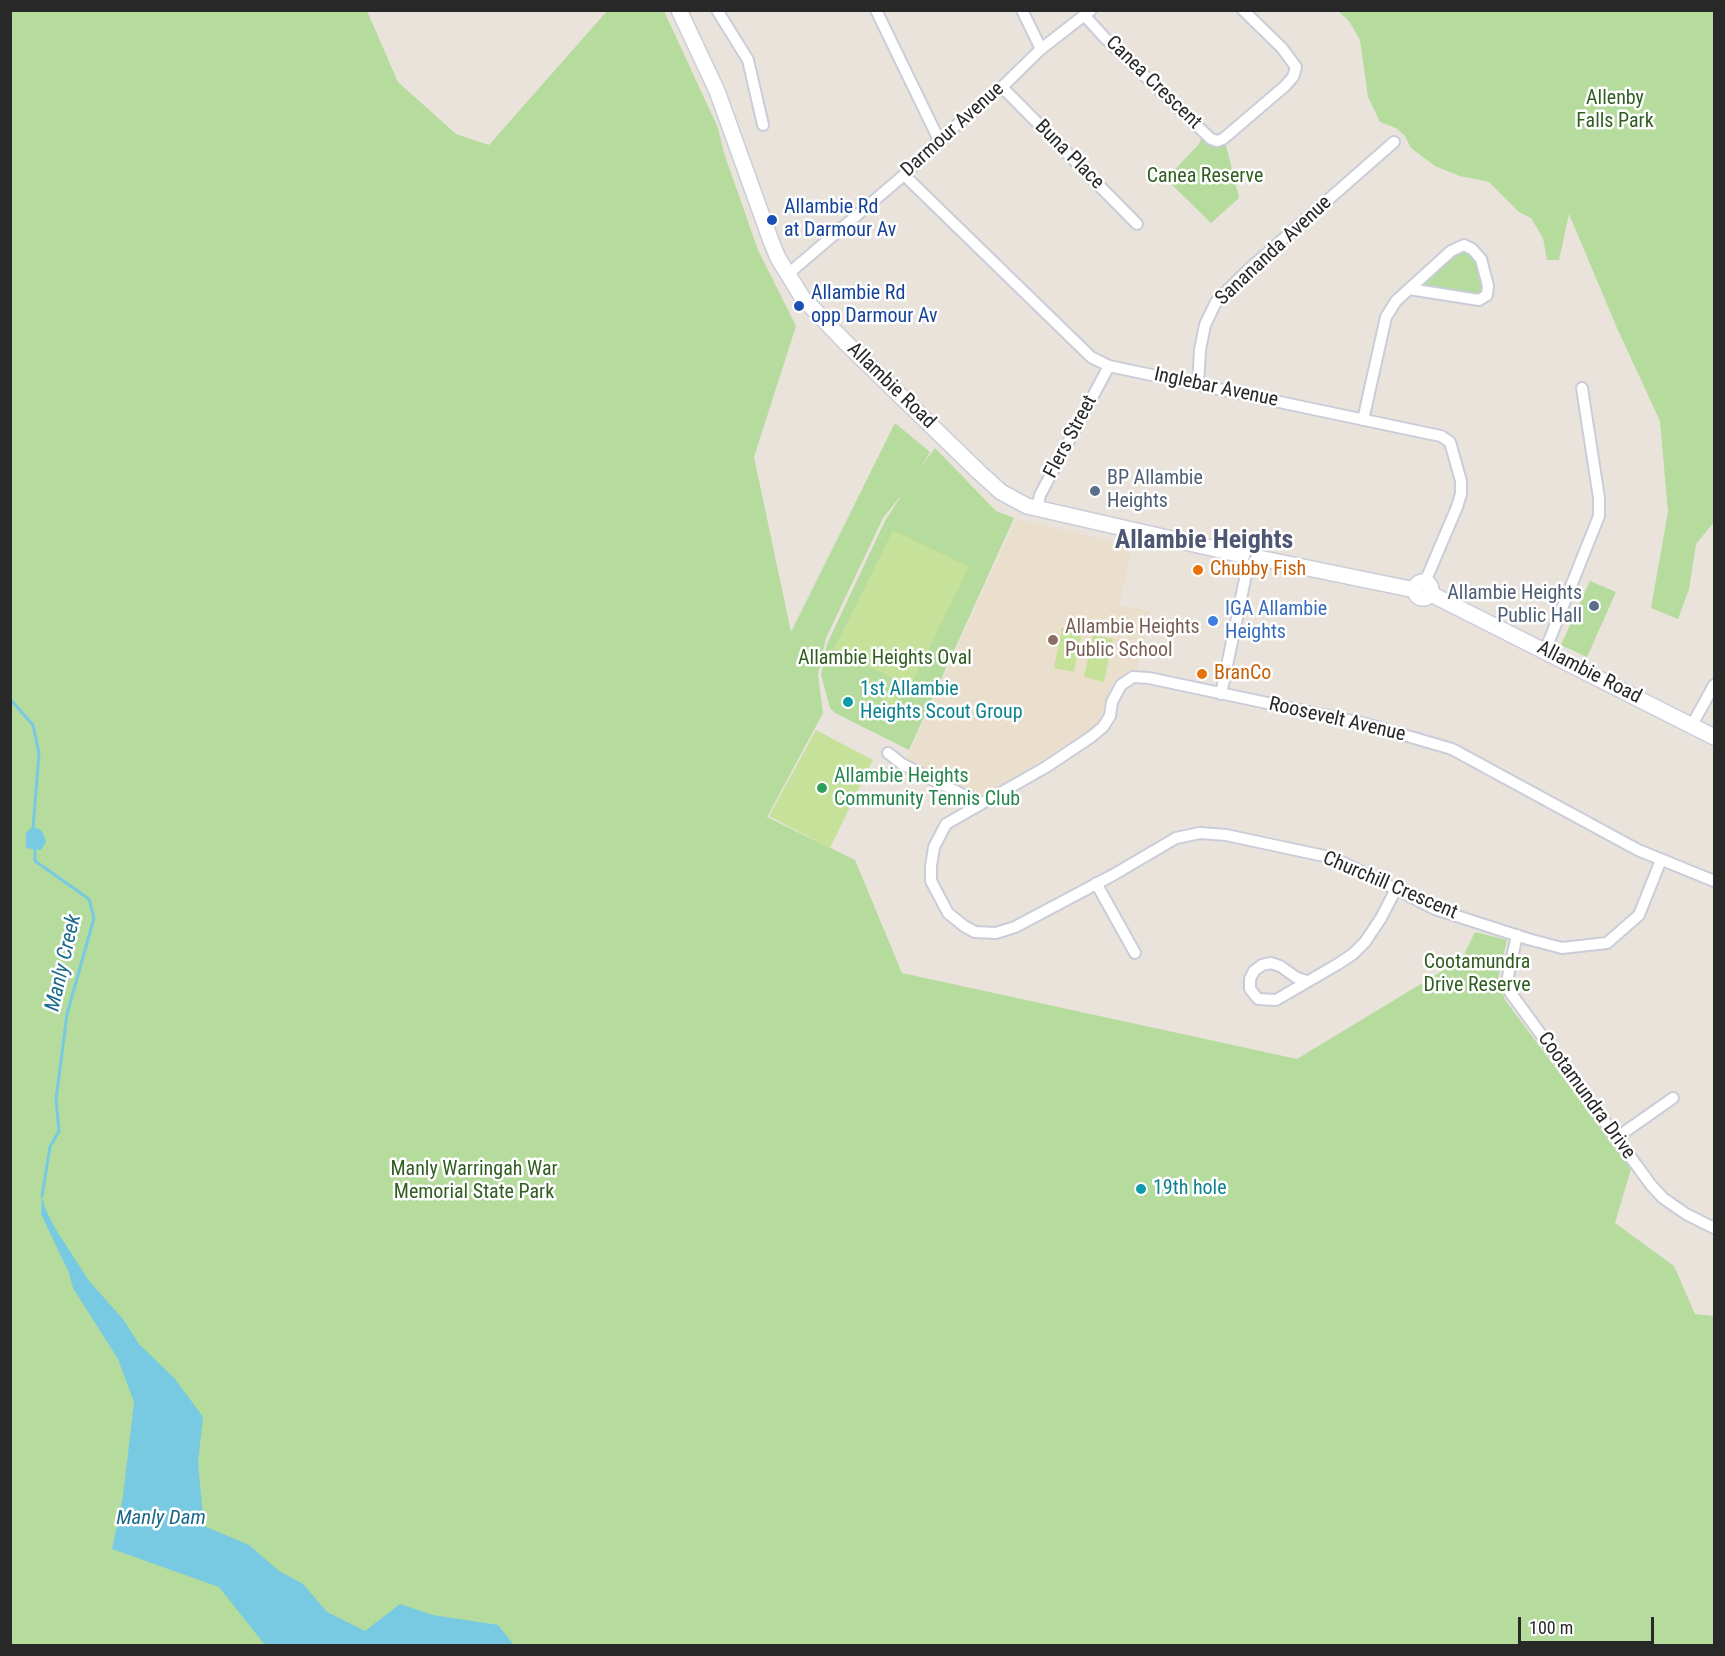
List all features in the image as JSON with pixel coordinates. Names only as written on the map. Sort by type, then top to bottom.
[{"type":"main road","name":"Allambie Road","points":[[679,10],[717,91],[771,241],[802,297],[816,314],[997,489],[1013,500],[1037,509],[1250,559],[1424,589],[1714,737]]},
{"type":"street","points":[[717,10],[748,60],[764,126]]},
{"type":"street","points":[[876,10],[939,141]]},
{"type":"street","points":[[1022,10],[1041,49]]},
{"type":"street","name":"Canea Crescent","points":[[1088,13],[1104,37],[1211,139],[1217,141],[1223,140],[1285,86],[1293,77],[1296,67],[1282,48],[1243,10]]},
{"type":"street","name":"Darmour Avenue","points":[[788,274],[904,175],[1041,49],[1088,13]]},
{"type":"street","name":"Buna Place","points":[[1002,87],[1137,224]]},
{"type":"street","name":"Sanananda Avenue","points":[[1198,384],[1200,350],[1205,325],[1216,302],[1249,269],[1394,142]]},
{"type":"street","name":"Inglebar Avenue","points":[[904,175],[1091,357],[1109,366],[1442,436],[1450,442],[1461,482],[1461,494],[1424,589]]},
{"type":"street","points":[[1363,420],[1386,317],[1396,301],[1450,250],[1464,245],[1472,249],[1481,259],[1488,286],[1487,295],[1479,300],[1409,289]]},
{"type":"street","name":"Flers Street","points":[[1037,509],[1040,495],[1109,366]]},
{"type":"street","points":[[1545,651],[1599,516],[1599,498],[1582,388]]},
{"type":"street","points":[[1221,694],[1250,559]]},
{"type":"street","name":"Roosevelt Avenue","points":[[981,804],[1046,767],[1091,737],[1103,727],[1110,716],[1112,702],[1121,684],[1133,677],[1149,678],[1366,724],[1452,749],[1661,860],[1714,880]]},
{"type":"street","points":[[1692,725],[1714,685]]},
{"type":"street","points":[[888,753],[902,764],[981,804]]},
{"type":"street","name":"Churchill Crescent","points":[[981,804],[946,824],[934,847],[931,881],[948,913],[975,932],[996,933],[1015,927],[1176,838],[1200,832],[1226,835],[1329,857],[1435,909],[1562,948],[1607,943],[1639,915],[1661,860]]},
{"type":"street","points":[[1096,883],[1135,953]]},
{"type":"street","points":[[1307,981],[1271,963],[1262,965],[1254,971],[1250,978],[1251,989],[1258,999],[1276,1000],[1353,954],[1365,942],[1381,918],[1396,889]]},
{"type":"street","name":"Cootamundra Drive","points":[[1517,935],[1507,981],[1510,992],[1651,1185],[1663,1198],[1686,1214],[1714,1228]]},
{"type":"street","points":[[1616,1138],[1673,1098]]},
{"type":"shaded area","name":"Allambie Heights Public School","points":[[1016,519],[1133,546],[1119,605],[1151,611],[1138,670],[1112,684],[1096,727],[983,796],[906,760]]},
{"type":"green space","name":"Manly Warringah War Memorial State Park","points":[[11,11],[367,11],[398,82],[456,134],[489,145],[607,11],[664,11],[718,128],[724,153],[758,250],[796,326],[754,457],[791,632],[895,423],[930,452],[921,467],[935,448],[996,511],[1014,518],[909,750],[835,713],[830,708],[821,675],[827,644],[885,521],[903,493],[883,518],[826,638],[818,675],[823,713],[767,817],[855,860],[902,973],[1297,1059],[1462,959],[1475,932],[1507,940],[1498,979],[1505,1000],[1631,1169],[1615,1223],[1674,1266],[1695,1314],[1714,1316],[1714,1645],[11,1646]]},
{"type":"green space","name":"Allenby Falls Park","points":[[1338,11],[1714,11],[1714,522],[1696,544],[1689,589],[1678,619],[1651,608],[1668,512],[1660,421],[1617,328],[1569,214],[1559,260],[1547,260],[1543,238],[1531,218],[1519,212],[1489,182],[1460,176],[1435,166],[1411,148],[1405,136],[1396,128],[1380,122],[1368,97],[1360,40],[1349,21]]},
{"type":"green space","name":"Canea Reserve","points":[[1202,137],[1225,141],[1239,198],[1211,223],[1166,179],[1199,144]]},
{"type":"green space","points":[[1462,250],[1468,252],[1479,264],[1484,293],[1480,296],[1423,285],[1422,283],[1454,254]]},
{"type":"green space","name":"Allambie Heights Oval","points":[[893,530],[969,567],[910,687],[907,686],[890,716],[878,709],[894,679],[834,649]]},
{"type":"green space","name":"Allambie Heights Public Hall","points":[[1590,581],[1616,592],[1587,657],[1561,645]]},
{"type":"green space","points":[[1062,628],[1082,631],[1074,672],[1054,668]]},
{"type":"green space","points":[[1093,635],[1113,639],[1104,682],[1084,677]]},
{"type":"green space","name":"Allambie Heights Community Tennis Club","points":[[816,730],[873,760],[830,848],[769,816]]},
{"type":"water","points":[[32,827],[40,829],[44,835],[46,842],[41,850],[26,848],[26,833]]},
{"type":"water","name":"Manly Dam","points":[[42,1196],[55,1228],[89,1281],[123,1319],[139,1344],[175,1379],[203,1417],[198,1463],[204,1526],[249,1545],[279,1571],[303,1584],[327,1612],[365,1631],[400,1604],[433,1615],[498,1625],[514,1645],[265,1645],[219,1587],[112,1549],[123,1496],[134,1402],[118,1359],[73,1288],[69,1273],[41,1214]]},
{"type":"waterway","name":"Manly Creek","points":[[10,699],[33,725],[39,753],[33,829]]},
{"type":"waterway","name":"Manly Creek","points":[[35,848],[35,861],[89,899],[94,918],[67,1014],[56,1100],[59,1131],[50,1147],[42,1196]]},
{"type":"place","name":"Allambie Rd at Darmour Av","points":[[772,220]]},
{"type":"place","name":"Allambie Rd opp Darmour Av","points":[[799,306]]},
{"type":"place","name":"BP Allambie Heights","points":[[1095,491]]},
{"type":"place","name":"Chubby Fish","points":[[1198,570]]},
{"type":"place","name":"Allambie Heights Public Hall","points":[[1594,606]]},
{"type":"place","name":"IGA Allambie Heights","points":[[1213,621]]},
{"type":"place","name":"Allambie Heights Public School","points":[[1053,640]]},
{"type":"place","name":"BranCo","points":[[1202,674]]},
{"type":"place","name":"1st Allambie Heights Scout Group","points":[[848,702]]},
{"type":"place","name":"Allambie Heights Community Tennis Club","points":[[822,788]]},
{"type":"place","name":"19th hole","points":[[1141,1189]]},
{"type":"district","name":"Allambie Heights","points":[[1204,541]]},
{"type":"park label","name":"Cootamundra Drive Reserve","points":[[1477,974]]}]
